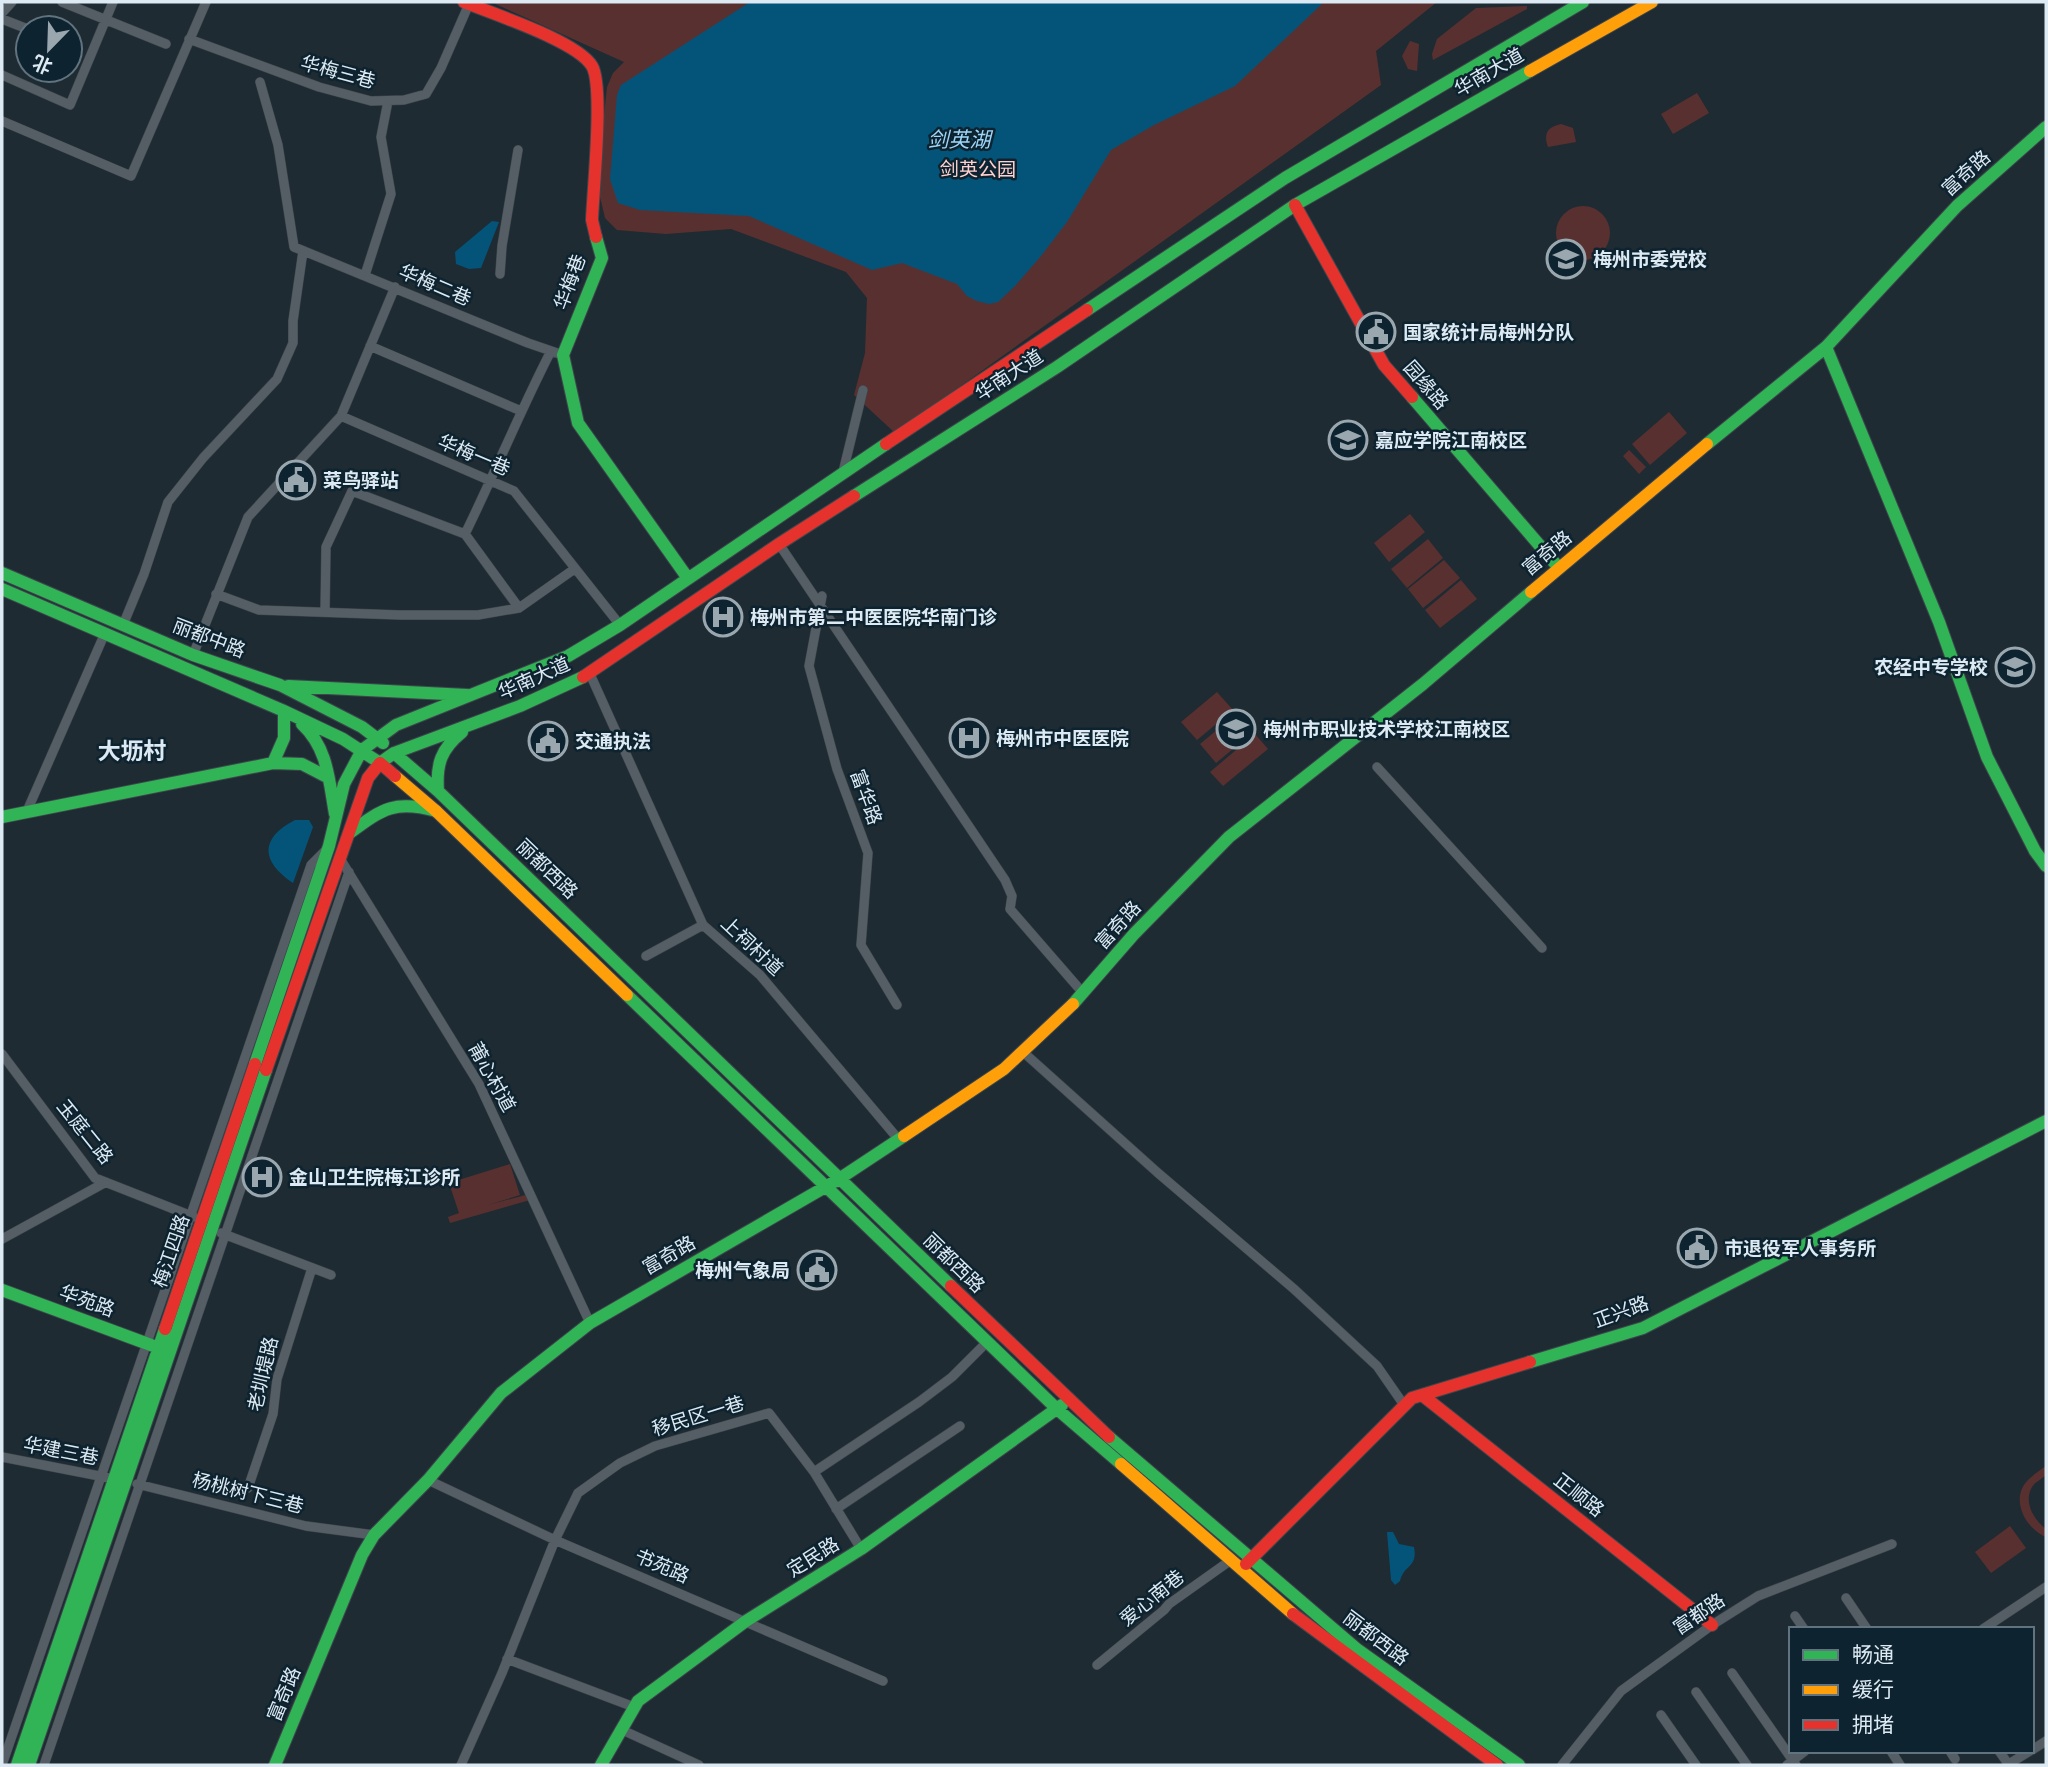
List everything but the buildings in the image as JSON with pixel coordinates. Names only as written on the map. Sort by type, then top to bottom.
[{"type":"main road","name":"华南大道","points":[[362,750],[396,725],[568,656],[620,625],[843,472],[1286,178],[1583,2]]},
{"type":"main road","name":"华南大道","points":[[380,763],[394,753],[520,706],[590,674],[779,544],[1057,367],[1295,205],[1652,2]]},
{"type":"main road","name":"华梅巷","points":[[467,3],[572,47],[592,66],[598,92],[592,220],[602,258],[557,353]]},
{"type":"main road","name":"富奇路","points":[[275,1765],[362,1555],[374,1535],[428,1480],[501,1393],[590,1323],[839,1179],[1004,1069],[1083,993],[1134,934],[1228,837],[1423,684],[1826,347],[1957,206],[2046,127]]},
{"type":"main road","name":"园缘路","points":[[1295,205],[1384,365],[1559,568]]},
{"type":"main road","points":[[1826,347],[1939,622],[1987,757],[2035,851],[2046,866]]},
{"type":"main road","points":[[557,353],[578,423],[687,578]]},
{"type":"main road","points":[[820,488],[836,508]]},
{"type":"main road","name":"丽都中路","points":[[2,573],[193,655],[281,685],[362,727],[394,753]]},
{"type":"main road","name":"丽都中路","points":[[2,589],[284,711],[343,739],[380,763]]},
{"type":"main road","points":[[281,685],[475,695]]},
{"type":"main road","points":[[273,763],[282,749],[287,733],[284,711]]},
{"type":"main road","points":[[284,711],[317,738],[324,753],[335,814]]},
{"type":"main road","points":[[438,791],[437,761],[454,738],[473,724]]},
{"type":"main road","name":"梅江四路","points":[[17,1765],[329,846],[335,814],[352,764],[362,750]]},
{"type":"main road","name":"丽都西路","points":[[394,753],[438,791],[1067,1400],[1292,1613],[1350,1659],[1497,1765]]},
{"type":"main road","points":[[2,817],[273,763],[302,764],[327,777]]},
{"type":"main road","name":"梅江四路","points":[[29,1765],[323,904],[369,778],[380,763]]},
{"type":"main road","name":"丽都西路","points":[[380,763],[436,811],[1057,1409],[1241,1563],[1519,1765]]},
{"type":"main road","points":[[351,832],[380,811],[401,803],[436,811]]},
{"type":"main road","name":"正兴路","points":[[1241,1563],[1412,1398],[1643,1328],[2046,1121]]},
{"type":"main road","name":"华苑路","points":[[2,1290],[159,1348]]},
{"type":"main road","name":"正顺路","points":[[1422,1395],[1712,1625]]},
{"type":"main road","name":"定民路","points":[[601,1765],[638,1701],[746,1621],[861,1549],[1067,1400]]},
{"type":"street","points":[[2,13],[12,2]]},
{"type":"street","points":[[62,2],[166,44]]},
{"type":"street","points":[[2,75],[70,105],[113,2]]},
{"type":"street","points":[[2,121],[131,176],[206,2]]},
{"type":"street","name":"华梅三巷","points":[[189,39],[320,87],[371,101],[404,100],[426,93],[441,68],[467,3]]},
{"type":"street","points":[[123,625],[169,502],[203,458],[277,379],[293,343],[298,249],[278,145],[260,82]]},
{"type":"street","points":[[365,275],[391,194],[381,137],[388,101]]},
{"type":"street","points":[[500,274],[518,150]]},
{"type":"street","name":"华梅二巷","points":[[298,249],[557,353]]},
{"type":"street","points":[[193,655],[248,517],[341,416],[395,287]]},
{"type":"street","points":[[370,346],[521,411]]},
{"type":"street","points":[[465,534],[491,482],[521,411],[557,353]]},
{"type":"street","points":[[843,472],[863,390]]},
{"type":"street","name":"华梅一巷","points":[[341,416],[514,491],[620,625]]},
{"type":"street","points":[[325,612],[326,547],[352,491],[465,534],[519,608]]},
{"type":"street","points":[[779,544],[1005,880],[1012,896],[1010,909],[1083,993]]},
{"type":"street","points":[[217,594],[259,610],[478,615],[519,608],[573,570]]},
{"type":"street","name":"富华路","points":[[822,596],[809,666],[837,769],[868,853],[861,945],[897,1004]]},
{"type":"street","points":[[27,811],[105,633]]},
{"type":"street","name":"上祠村道","points":[[590,674],[703,925],[760,975],[899,1140]]},
{"type":"street","points":[[1377,767],[1542,948]]},
{"type":"street","points":[[2,1765],[311,865],[329,846]]},
{"type":"street","name":"莆心村道","points":[[341,860],[479,1084],[590,1323]]},
{"type":"street","points":[[44,1765],[349,872]]},
{"type":"street","points":[[646,956],[703,925]]},
{"type":"street","points":[[1022,1051],[1158,1173],[1294,1289],[1377,1367],[1404,1405]]},
{"type":"street","name":"玉庭二路","points":[[2,1054],[95,1178],[331,1275]]},
{"type":"street","points":[[2,1239],[106,1182]]},
{"type":"street","name":"老圳堤路","points":[[248,1488],[273,1414],[277,1379],[312,1268]]},
{"type":"street","points":[[814,1472],[919,1402],[952,1377],[987,1342]]},
{"type":"street","name":"移民区一巷","points":[[555,1540],[578,1493],[620,1463],[655,1446],[769,1413],[814,1472],[861,1549]]},
{"type":"street","points":[[836,1509],[960,1426]]},
{"type":"street","name":"华建三巷","points":[[2,1457],[114,1478]]},
{"type":"street","name":"杨桃树下三巷","points":[[114,1478],[306,1526],[374,1535]]},
{"type":"street","name":"书苑路","points":[[428,1480],[555,1540],[883,1681]]},
{"type":"street","points":[[461,1765],[555,1540]]},
{"type":"street","name":"富都路","points":[[1562,1765],[1621,1691],[1712,1625],[1758,1596],[1892,1544]]},
{"type":"street","name":"爱心南巷","points":[[1097,1665],[1169,1604],[1241,1563]]},
{"type":"street","points":[[1986,1627],[2046,1587]]},
{"type":"street","points":[[1846,1598],[1866,1627]]},
{"type":"street","points":[[1795,1616],[1803,1627]]},
{"type":"street","points":[[507,1659],[634,1707]]},
{"type":"street","points":[[1732,1673],[1792,1764]]},
{"type":"street","points":[[1696,1692],[1747,1765]]},
{"type":"street","points":[[1661,1715],[1696,1765]]},
{"type":"street","points":[[620,1729],[699,1765]]},
{"type":"street","points":[[2008,1765],[2026,1753]]},
{"type":"green space","name":"剑英湖","points":[[491,2],[1437,2],[1376,51],[1381,85],[895,433],[854,395],[865,353],[867,298],[846,272],[731,229],[666,234],[617,230],[605,218],[597,184],[607,87],[613,73],[624,62]]},
{"type":"green space","points":[[1527,6],[1527,9],[1433,60],[1432,54],[1437,39],[1476,8]]},
{"type":"green space","points":[[1410,41],[1419,44],[1417,71],[1408,69],[1402,56]]},
{"type":"green space","points":[[1697,93],[1709,113],[1673,134],[1661,114]]},
{"type":"green space","points":[[1561,124],[1573,128],[1576,142],[1548,147],[1548,131]]},
{"type":"green space","points":[[1583,206],[1602,214],[1610,233],[1602,252],[1583,260],[1564,252],[1556,233],[1564,214]]},
{"type":"green space","points":[[1669,412],[1687,433],[1650,465],[1632,444]]},
{"type":"green space","points":[[1629,450],[1646,467],[1639,474],[1623,456]]},
{"type":"green space","points":[[1410,514],[1425,532],[1389,562],[1374,543]]},
{"type":"green space","points":[[1428,539],[1443,558],[1407,588],[1391,569]]},
{"type":"green space","points":[[1444,560],[1460,578],[1423,608],[1408,589]]},
{"type":"green space","points":[[1461,580],[1477,599],[1440,628],[1425,610]]},
{"type":"green space","points":[[1217,692],[1233,710],[1197,740],[1181,722]]},
{"type":"green space","points":[[1236,714],[1252,733],[1216,763],[1200,744]]},
{"type":"green space","points":[[1255,734],[1268,749],[1223,786],[1210,772]]},
{"type":"green space","points":[[510,1164],[520,1195],[488,1205],[529,1194],[530,1200],[450,1223],[448,1217],[459,1213],[449,1183]]},
{"type":"green space","points":[[2046,1466],[2046,1475],[2033,1485],[2029,1505],[2037,1521],[2046,1529],[2046,1537],[2032,1527],[2022,1513],[2020,1496],[2028,1480]]},
{"type":"green space","points":[[2010,1526],[2026,1548],[1991,1573],[1975,1552]]},
{"type":"water","name":"剑英湖","points":[[750,2],[1324,2],[1235,86],[1154,125],[1111,150],[1067,222],[1041,256],[998,302],[989,304],[967,296],[957,284],[902,263],[872,270],[749,216],[640,210],[618,203],[610,179],[617,95],[621,85]]},
{"type":"water","points":[[492,221],[499,222],[481,268],[469,269],[456,264],[455,252]]},
{"type":"water","points":[[295,820],[309,820],[313,827],[293,883],[274,866],[269,850],[275,834]]},
{"type":"water","points":[[1387,1532],[1393,1532],[1399,1544],[1414,1547],[1412,1563],[1395,1585],[1391,1580]]},
{"type":"traffic: fast","points":[[1087,310],[1285,178],[1583,2]]},
{"type":"traffic: fast","points":[[854,496],[1057,367],[1295,205],[1530,71]]},
{"type":"traffic: fast","points":[[1707,444],[1826,347],[1957,206],[2046,127]]},
{"type":"traffic: fast","points":[[596,237],[602,258],[563,355],[578,423],[687,577]]},
{"type":"traffic: fast","points":[[1826,347],[1939,622],[1987,757],[2035,851],[2046,866]]},
{"type":"traffic: fast","points":[[1412,397],[1559,568]]},
{"type":"traffic: fast","points":[[362,750],[396,725],[568,656],[620,625],[886,444]]},
{"type":"traffic: fast","points":[[2,573],[193,655],[280,685],[362,727],[383,743]]},
{"type":"traffic: fast","points":[[2,589],[284,711],[343,739],[380,763],[394,753],[520,706],[583,677]]},
{"type":"traffic: fast","points":[[1073,1004],[1134,934],[1229,837],[1423,684],[1531,592]]},
{"type":"traffic: fast","points":[[288,686],[467,695]]},
{"type":"traffic: fast","points":[[273,763],[284,738],[284,711]]},
{"type":"traffic: fast","points":[[302,724],[311,733],[322,754],[335,814]]},
{"type":"traffic: fast","points":[[438,791],[441,758],[462,732]]},
{"type":"traffic: fast","points":[[255,1064],[329,846],[344,784],[362,750]]},
{"type":"traffic: fast","points":[[394,753],[438,791],[951,1286]]},
{"type":"traffic: fast","points":[[2,817],[273,763],[302,764],[327,777]]},
{"type":"traffic: fast","points":[[351,832],[390,808],[410,806],[436,811]]},
{"type":"traffic: fast","points":[[627,995],[1057,1409],[1121,1464]]},
{"type":"traffic: fast","points":[[29,1765],[266,1070]]},
{"type":"traffic: fast","points":[[1530,1362],[1643,1328],[2046,1121]]},
{"type":"traffic: fast","points":[[275,1765],[362,1555],[374,1535],[428,1480],[501,1393],[590,1323],[839,1179],[904,1136]]},
{"type":"traffic: fast","points":[[2,1290],[159,1348]]},
{"type":"traffic: fast","points":[[17,1765],[165,1329]]},
{"type":"traffic: fast","points":[[601,1765],[638,1701],[746,1621],[861,1549],[1062,1405]]},
{"type":"traffic: fast","points":[[1109,1437],[1358,1650],[1519,1765]]},
{"type":"traffic: slow","points":[[1530,71],[1652,2]]},
{"type":"traffic: slow","points":[[1531,592],[1707,444]]},
{"type":"traffic: slow","points":[[395,776],[436,811],[627,995]]},
{"type":"traffic: slow","points":[[904,1136],[1004,1069],[1073,1004]]},
{"type":"traffic: slow","points":[[1121,1464],[1293,1614]]},
{"type":"traffic: jam","points":[[464,2],[553,38],[570,47],[592,66],[597,94],[592,220],[596,237]]},
{"type":"traffic: jam","points":[[1295,205],[1384,365],[1412,397]]},
{"type":"traffic: jam","points":[[886,444],[1087,310]]},
{"type":"traffic: jam","points":[[583,677],[854,496]]},
{"type":"traffic: jam","points":[[266,1070],[368,778],[380,763],[395,776]]},
{"type":"traffic: jam","points":[[165,1329],[255,1064]]},
{"type":"traffic: jam","points":[[951,1286],[1109,1437]]},
{"type":"traffic: jam","points":[[1246,1564],[1412,1398],[1530,1362]]},
{"type":"traffic: jam","points":[[1422,1395],[1712,1625]]},
{"type":"traffic: jam","points":[[1293,1614],[1497,1765]]},
{"type":"place","name":"梅州市委党校","points":[[1566,259]]},
{"type":"place","name":"国家统计局梅州分队","points":[[1376,332]]},
{"type":"place","name":"嘉应学院江南校区","points":[[1348,440]]},
{"type":"place","name":"菜鸟驿站","points":[[296,480]]},
{"type":"place","name":"梅州市第二中医医院华南门诊","points":[[723,617]]},
{"type":"place","name":"农经中专学校","points":[[2015,667]]},
{"type":"place","name":"梅州市职业技术学校江南校区","points":[[1236,729]]},
{"type":"place","name":"梅州市中医医院","points":[[969,738]]},
{"type":"place","name":"交通执法","points":[[548,741]]},
{"type":"place","name":"金山卫生院梅江诊所","points":[[262,1177]]},
{"type":"place","name":"市退役军人事务所","points":[[1697,1248]]},
{"type":"place","name":"梅州气象局","points":[[817,1270]]},
{"type":"district","name":"大坜村","points":[[132,751]]},
{"type":"park label","name":"剑英公园","points":[[978,169]]}]
